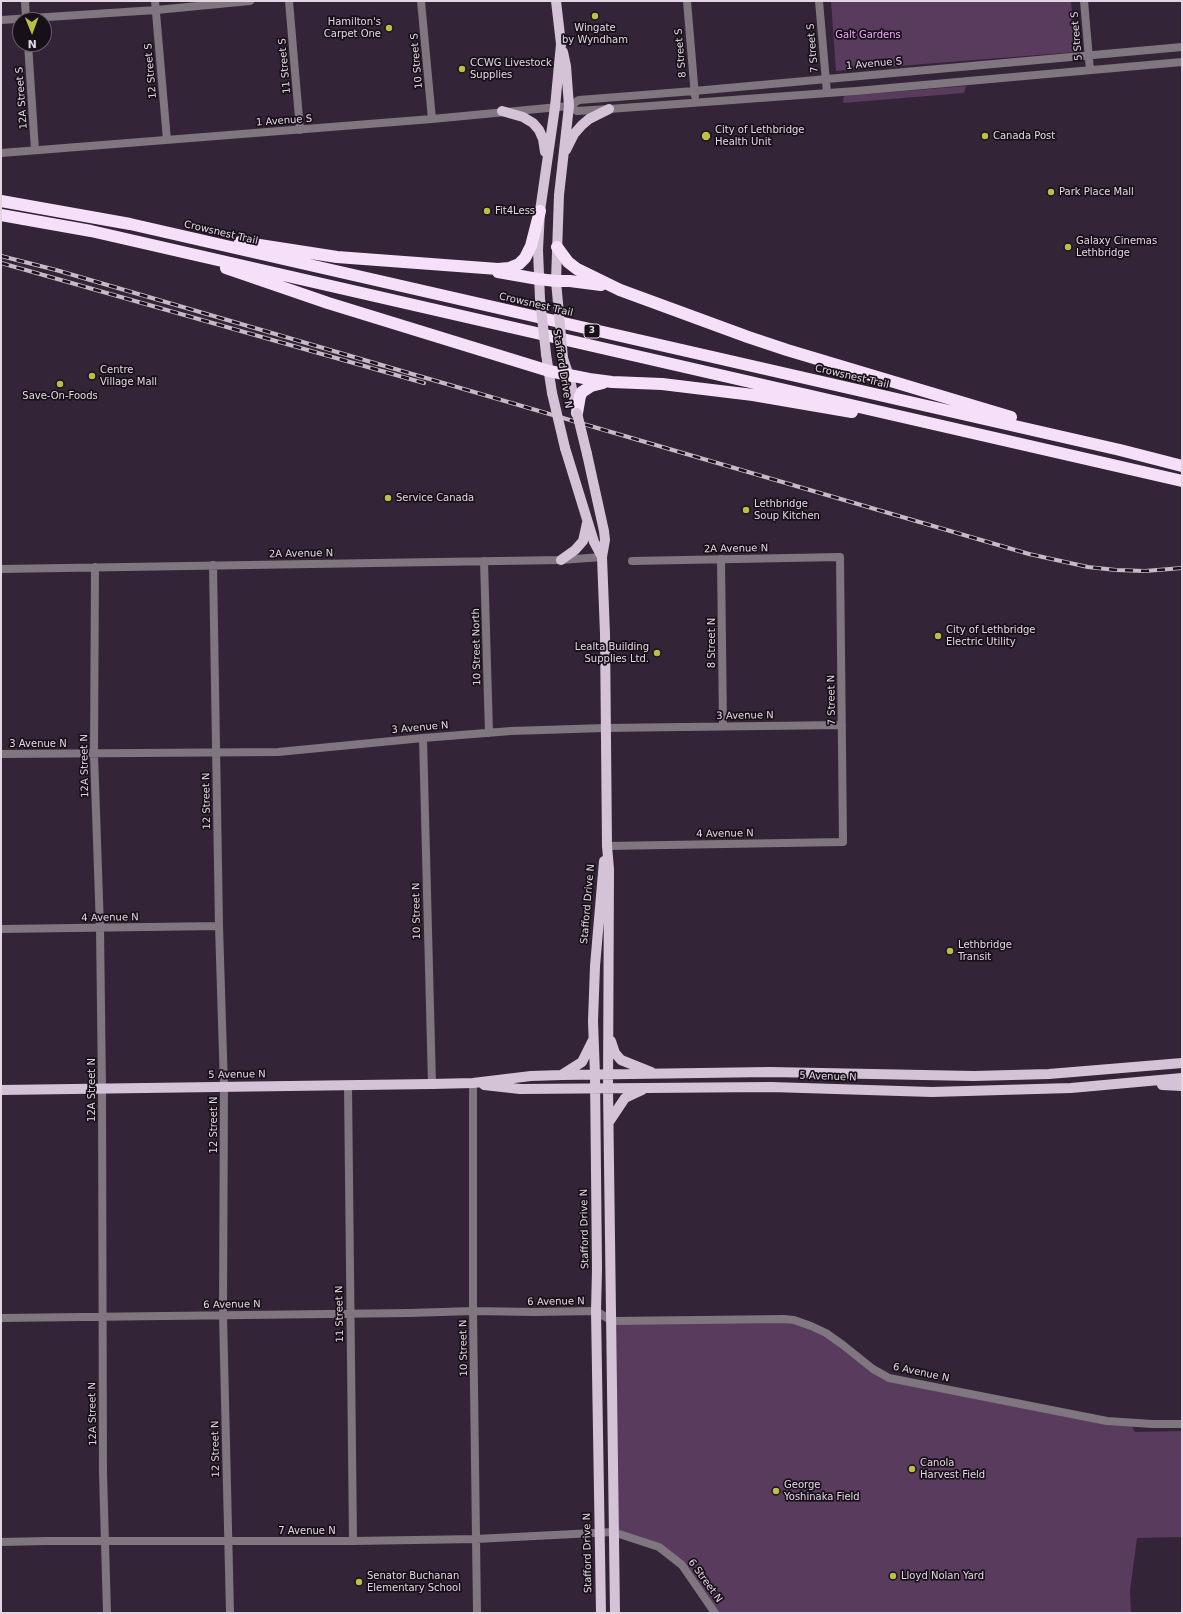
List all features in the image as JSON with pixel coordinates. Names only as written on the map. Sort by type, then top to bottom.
[{"type":"highway","name":"Crowsnest Trail","points":[[1,201],[130,224],[1120,450],[1182,466]]},
{"type":"highway","points":[[130,224],[337,257],[498,269],[509,268],[519,264],[525,258],[531,246],[540,211]]},
{"type":"highway","name":"3","points":[[1,215],[91,230],[1168,477],[1182,482]]},
{"type":"highway","points":[[158,246],[328,303],[569,376],[612,382],[662,384],[753,395],[1029,445]]},
{"type":"highway","points":[[558,247],[568,262],[578,269],[620,290]]},
{"type":"highway","points":[[468,267],[538,279],[594,284],[620,290],[787,350],[1120,450],[1182,462]]},
{"type":"highway","points":[[577,413],[577,400],[582,392],[591,386],[612,382]]},
{"type":"main road","points":[[556,1],[561,44]]},
{"type":"main road","name":"Stafford Drive N","points":[[561,44],[566,66],[569,106],[559,195],[556,281],[563,358],[577,400]]},
{"type":"main road","name":"Stafford Drive N","points":[[561,44],[555,107],[540,211],[538,279],[546,354],[552,393],[565,448],[594,542],[602,557]]},
{"type":"main road","points":[[562,159],[574,134],[582,125],[589,119],[609,110]]},
{"type":"main road","points":[[502,111],[523,117],[539,130],[543,139],[547,161]]},
{"type":"main road","name":"Stafford Drive N","points":[[577,413],[605,540],[602,557],[605,634],[607,846],[609,869],[608,1088],[615,1613]]},
{"type":"main road","points":[[561,560],[575,550],[582,541],[587,520]]},
{"type":"main road","name":"Stafford Drive N","points":[[601,1613],[593,1000],[603,868],[607,846]]},
{"type":"main road","points":[[608,1031],[618,1058],[629,1064],[656,1074]]},
{"type":"main road","points":[[562,1075],[582,1062],[594,1038]]},
{"type":"main road","name":"5 Avenue N","points":[[1,1090],[348,1086],[473,1083],[531,1076],[770,1072],[974,1076],[1049,1074],[1182,1063]]},
{"type":"main road","name":"5 Avenue N","points":[[473,1083],[514,1089],[771,1087],[932,1092],[1071,1088],[1182,1078]]},
{"type":"main road","points":[[1141,1082],[1182,1086]]},
{"type":"main road","points":[[609,1122],[625,1098],[649,1088]]},
{"type":"street","points":[[25,1],[26,12]]},
{"type":"street","name":"12 Street S","points":[[155,1],[167,140]]},
{"type":"street","points":[[52,17],[156,10],[250,1]]},
{"type":"street","name":"11 Street S","points":[[290,1],[300,130]]},
{"type":"street","name":"10 Street S","points":[[421,1],[432,119]]},
{"type":"street","name":"8 Street S","points":[[687,1],[695,103]]},
{"type":"street","name":"7 Street S","points":[[819,1],[827,93]]},
{"type":"street","name":"5 Street S","points":[[1084,1],[1090,70]]},
{"type":"street","points":[[1,20],[12,20]]},
{"type":"street","name":"1 Avenue S","points":[[1,154],[35,150],[432,119],[502,111],[569,106],[577,100],[694,91],[1182,47]]},
{"type":"street","name":"12A Street S","points":[[29,52],[35,150]]},
{"type":"street","name":"1 Avenue S","points":[[569,106],[577,111],[609,110],[827,93],[1182,62]]},
{"type":"street","name":"2A Avenue N","points":[[1,569],[561,560],[602,557]]},
{"type":"street","name":"2A Avenue N","points":[[632,561],[840,557]]},
{"type":"street","name":"7 Street N","points":[[840,557],[843,842]]},
{"type":"street","name":"8 Street N","points":[[722,559],[723,726]]},
{"type":"street","name":"10 Street North","points":[[484,561],[489,733]]},
{"type":"street","name":"12 Street N","points":[[213,565],[219,926],[224,1087],[223,1315],[230,1613]]},
{"type":"street","name":"12A Street N","points":[[95,567],[94,754],[100,928],[103,1473],[107,1613]]},
{"type":"street","name":"3 Avenue N","points":[[1,754],[278,752],[489,733],[605,728],[842,725]]},
{"type":"street","name":"10 Street N","points":[[423,738],[432,1084]]},
{"type":"street","name":"4 Avenue N","points":[[607,846],[843,842]]},
{"type":"street","name":"4 Avenue N","points":[[1,929],[219,926]]},
{"type":"street","name":"10 Street N","points":[[473,1083],[473,1311],[477,1613]]},
{"type":"street","name":"11 Street N","points":[[348,1086],[353,1541]]},
{"type":"street","name":"6 Avenue N","points":[[1,1318],[473,1311],[596,1311],[612,1321],[794,1320],[826,1333],[873,1369],[889,1378],[1107,1421],[1145,1424],[1182,1424]]},
{"type":"street","name":"7 Avenue N","points":[[1,1542],[229,1540],[353,1541],[476,1539],[614,1532]]},
{"type":"street","name":"6 Street N","points":[[614,1532],[660,1547],[682,1565],[716,1613]]},
{"type":"green space","name":"Galt Gardens","points":[[831,1],[1071,1],[1076,52],[836,71]]},
{"type":"green space","points":[[966,86],[964,93],[843,103],[844,96]]},
{"type":"green space","points":[[775,1319],[811,1326],[889,1378],[1130,1423],[1135,1432],[1182,1431],[1182,1537],[1137,1538],[1130,1591],[1131,1613],[715,1613],[682,1565],[659,1547],[613,1532],[612,1321]]},
{"type":"railway","points":[[1,256],[56,270],[1029,554],[1088,567],[1116,570],[1145,571],[1182,568]]},
{"type":"railway","points":[[1,263],[424,383]]},
{"type":"place","name":"Wingate by Wyndham","points":[[595,16]]},
{"type":"place","name":"Hamilton's Carpet One","points":[[389,28]]},
{"type":"place","name":"CCWG Livestock Supplies","points":[[462,69]]},
{"type":"place","name":"City of Lethbridge Health Unit","points":[[706,136]]},
{"type":"place","name":"Canada Post","points":[[985,136]]},
{"type":"place","name":"Park Place Mall","points":[[1051,192]]},
{"type":"place","name":"Fit4Less","points":[[487,211]]},
{"type":"place","name":"Galaxy Cinemas Lethbridge","points":[[1068,247]]},
{"type":"place","name":"Centre Village Mall","points":[[92,376]]},
{"type":"place","name":"Save-On-Foods","points":[[60,384]]},
{"type":"place","name":"Service Canada","points":[[388,498]]},
{"type":"place","name":"Lethbridge Soup Kitchen","points":[[746,510]]},
{"type":"place","name":"City of Lethbridge Electric Utility","points":[[938,636]]},
{"type":"place","name":"Lealta Building Supplies Ltd.","points":[[657,653]]},
{"type":"place","name":"Lethbridge Transit","points":[[950,951]]},
{"type":"place","name":"Canola Harvest Field","points":[[912,1469]]},
{"type":"place","name":"George Yoshinaka Field","points":[[776,1491]]},
{"type":"place","name":"Lloyd Nolan Yard","points":[[893,1576]]},
{"type":"place","name":"Senator Buchanan Elementary School","points":[[359,1582]]}]
